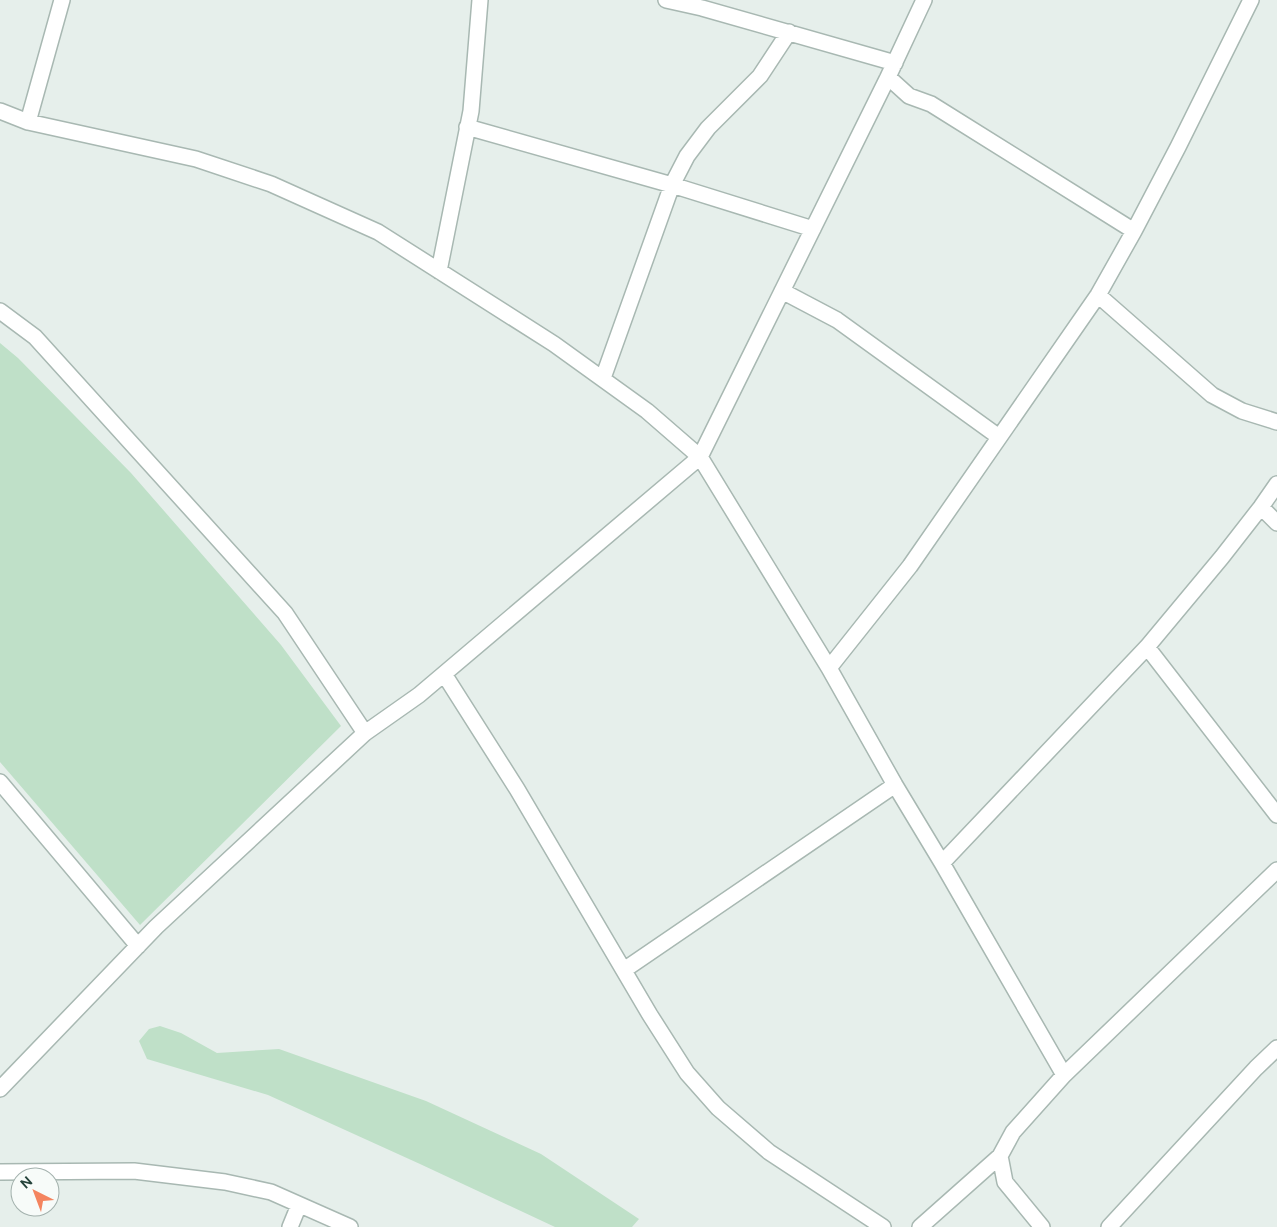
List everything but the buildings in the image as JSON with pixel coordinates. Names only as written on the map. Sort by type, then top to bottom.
[{"type":"street","points":[[28,122],[62,0]]},
{"type":"street","points":[[439,271],[471,111],[480,0]]},
{"type":"street","points":[[666,0],[703,4],[789,32],[895,62]]},
{"type":"street","points":[[0,1089],[163,920],[365,733],[419,695],[700,457],[888,77],[924,0]]},
{"type":"street","points":[[829,668],[910,566],[1098,295],[1178,147],[1250,0]]},
{"type":"street","points":[[602,378],[672,185],[687,156],[708,128],[760,76],[789,32]]},
{"type":"street","points":[[888,77],[909,96],[932,104],[1134,231]]},
{"type":"street","points":[[0,111],[28,122],[196,159],[270,184],[378,232],[554,344],[647,411],[700,457],[829,668],[1064,1075]]},
{"type":"street","points":[[468,127],[672,185],[813,229]]},
{"type":"street","points":[[782,291],[837,320],[998,437]]},
{"type":"street","points":[[1098,295],[1212,395],[1242,411],[1277,422]]},
{"type":"street","points":[[0,311],[35,337],[285,613],[365,733]]},
{"type":"street","points":[[942,863],[1147,647],[1222,557],[1277,484]]},
{"type":"street","points":[[1261,507],[1277,523]]},
{"type":"street","points":[[1147,647],[1277,815]]},
{"type":"street","points":[[444,674],[518,788],[650,1015],[687,1073],[718,1108],[769,1152],[883,1227]]},
{"type":"street","points":[[0,782],[138,946]]},
{"type":"street","points":[[624,970],[895,785]]},
{"type":"street","points":[[920,1227],[1000,1156],[1012,1132],[1064,1075],[1277,870]]},
{"type":"street","points":[[1109,1227],[1203,1124],[1277,1048]]},
{"type":"street","points":[[1000,1156],[1005,1182],[1042,1227]]},
{"type":"street","points":[[0,1172],[134,1171],[225,1182],[271,1192],[350,1227]]},
{"type":"street","points":[[290,1227],[299,1205]]},
{"type":"green space","points":[[0,343],[18,358],[131,473],[281,645],[341,726],[140,925],[0,762]]},
{"type":"green space","points":[[160,1026],[181,1033],[217,1053],[279,1049],[426,1101],[541,1154],[639,1219],[632,1227],[555,1227],[268,1095],[147,1059],[139,1041],[149,1029]]}]
